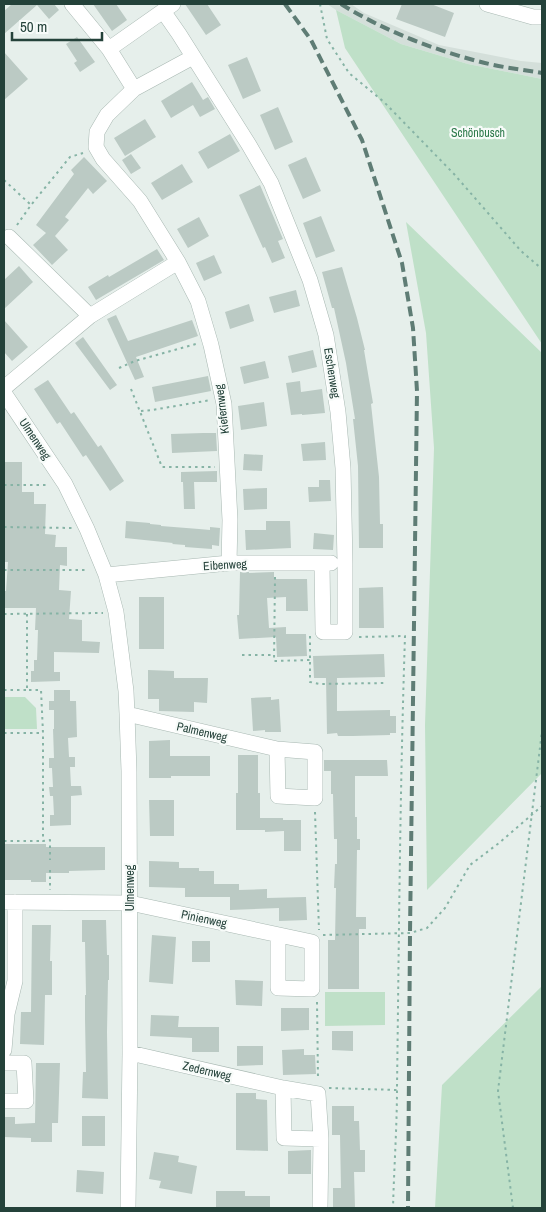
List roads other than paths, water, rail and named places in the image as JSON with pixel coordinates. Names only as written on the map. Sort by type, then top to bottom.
[{"type":"street","points":[[72,4],[109,49],[134,89],[193,57]]},
{"type":"street","points":[[487,4],[533,17],[542,17]]},
{"type":"street","points":[[109,49],[168,8]]},
{"type":"street","name":"Eschenweg","points":[[168,8],[179,34],[271,183],[310,280],[326,336],[338,412],[343,468],[345,632],[323,632],[322,564]]},
{"type":"street","name":"Kiefernweg","points":[[134,89],[107,115],[97,132],[96,146],[103,159],[140,201],[178,262],[198,301],[223,398],[230,520],[229,563]]},
{"type":"street","points":[[9,237],[90,316]]},
{"type":"street","points":[[4,388],[90,316],[178,262]]},
{"type":"street","name":"Ulmenweg","points":[[6,402],[65,484],[87,528],[104,572],[116,612],[128,714],[130,903],[128,1208]]},
{"type":"street","name":"Eibenweg","points":[[104,572],[229,563],[345,564]]},
{"type":"street","name":"Palmenweg","points":[[128,714],[277,749],[315,752],[315,798],[278,796],[277,749]]},
{"type":"street","points":[[4,1050],[7,1014],[15,981],[9,902]]},
{"type":"street","name":"Pinienweg","points":[[9,902],[130,903],[312,942],[312,989],[278,988],[278,935]]},
{"type":"street","name":"Zedernweg","points":[[130,1053],[283,1088],[318,1091],[321,1139]]},
{"type":"street","points":[[4,1064],[24,1063],[26,1101],[4,1101]]},
{"type":"street","points":[[283,1088],[284,1138],[321,1139],[320,1208]]},
{"type":"railway","points":[[285,4],[311,40],[362,140],[402,263],[413,328],[417,391],[408,1208]]},
{"type":"railway","points":[[341,4],[394,32],[432,47],[489,64],[542,73]]},
{"type":"park label","name":"Schönbusch","points":[[478,133]]}]
